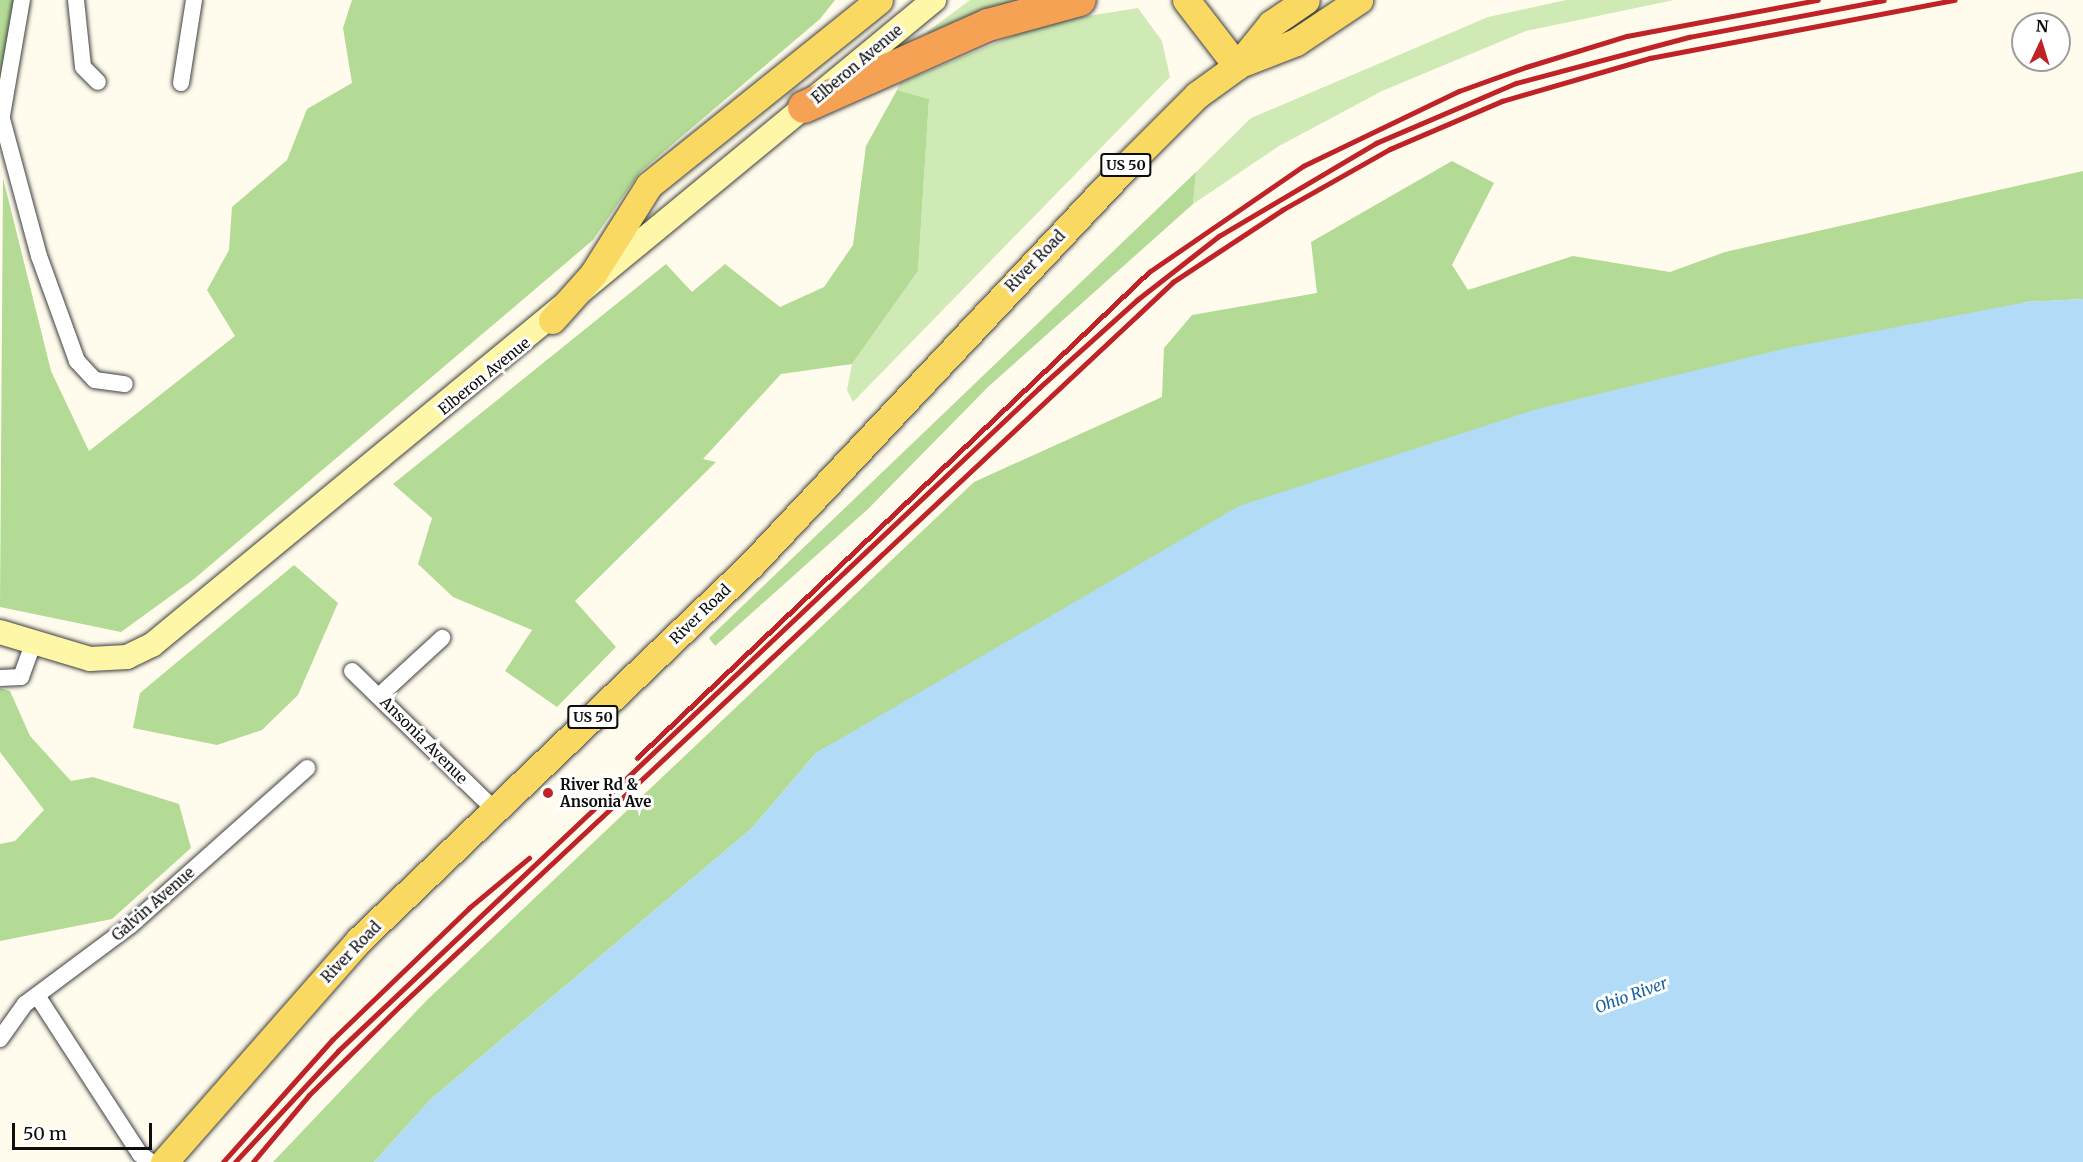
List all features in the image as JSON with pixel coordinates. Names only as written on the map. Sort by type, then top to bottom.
[{"type":"highway","points":[[804,107],[988,24],[1080,0]]},
{"type":"main road","points":[[552,321],[593,274],[649,185],[879,0]]},
{"type":"main road","points":[[1186,0],[1237,66]]},
{"type":"main road","name":"River Road","points":[[1237,66],[1271,24],[1306,0]]},
{"type":"main road","name":"River Road","points":[[164,1162],[359,940],[751,565],[1126,165],[1197,95],[1237,66],[1296,42],[1359,0]]},
{"type":"street","points":[[22,0],[1,123],[39,256],[77,362],[95,380],[125,384]]},
{"type":"street","points":[[76,0],[83,67],[98,82]]},
{"type":"street","points":[[181,83],[194,0]]},
{"type":"street","name":"Elberon Avenue","points":[[0,632],[109,660],[152,645],[552,321],[934,0]]},
{"type":"street","points":[[379,696],[442,638]]},
{"type":"street","points":[[0,678],[21,677],[34,642]]},
{"type":"street","name":"Ansonia Avenue","points":[[352,672],[495,810]]},
{"type":"street","name":"Galvin Avenue","points":[[0,1039],[26,1004],[131,925],[307,768]]},
{"type":"street","points":[[38,997],[140,1154],[151,1162]]},
{"type":"green space","points":[[0,0],[22,0],[0,120]]},
{"type":"green space","points":[[352,0],[835,0],[820,19],[640,172],[593,240],[194,579],[121,632],[0,607],[3,178],[51,371],[89,451],[235,336],[207,290],[229,250],[232,207],[287,160],[307,109],[352,83],[343,28]]},
{"type":"green space","points":[[970,0],[1035,0],[931,39],[927,32]]},
{"type":"green space","points":[[1566,0],[1674,0],[1526,31],[1382,91],[1279,146],[1193,204],[1196,172],[1251,118],[1488,17]]},
{"type":"green space","points":[[1138,8],[1162,41],[1170,77],[853,402],[847,390],[852,364],[918,271],[929,99],[897,90],[900,83],[1044,23]]},
{"type":"green space","points":[[897,90],[929,99],[918,271],[852,364],[781,374],[703,459],[716,462],[575,601],[616,647],[557,707],[505,671],[532,630],[453,597],[418,564],[432,518],[393,484],[666,264],[692,292],[725,264],[780,307],[824,287],[853,245],[866,146]]},
{"type":"green space","points":[[1452,161],[1494,183],[1452,265],[1468,290],[1573,256],[1670,272],[1725,252],[2083,171],[2083,299],[2026,302],[1001,649],[816,753],[751,829],[431,1099],[374,1162],[273,1162],[427,1000],[974,482],[1162,397],[1164,348],[1192,315],[1317,293],[1311,242]]},
{"type":"green space","points":[[1196,172],[1193,204],[989,386],[868,509],[715,646],[709,638]]},
{"type":"green space","points":[[294,565],[338,603],[298,695],[262,730],[217,745],[133,728],[140,693]]},
{"type":"green space","points":[[0,688],[10,691],[30,736],[71,781],[93,777],[179,804],[191,848],[112,919],[0,941],[0,844],[15,841],[44,810],[0,752]]},
{"type":"water","name":"Ohio River","points":[[2083,299],[2083,1162],[374,1162],[431,1099],[751,829],[816,753],[1239,506],[1537,409],[1787,348],[2027,302]]},
{"type":"railway","points":[[637,758],[1149,272],[1303,166],[1459,91],[1526,67],[1627,36],[1818,0]]},
{"type":"railway","points":[[235,1162],[338,1051],[1039,388],[1137,300],[1219,236],[1376,143],[1516,83],[1689,37],[1884,0]]},
{"type":"railway","points":[[253,1162],[309,1095],[401,1005],[1173,282],[1282,210],[1390,149],[1502,101],[1650,58],[1955,0]]},
{"type":"railway","points":[[223,1162],[332,1040],[469,908],[529,858]]},
{"type":"place","name":"River Rd & Ansonia Ave","points":[[548,793]]}]
